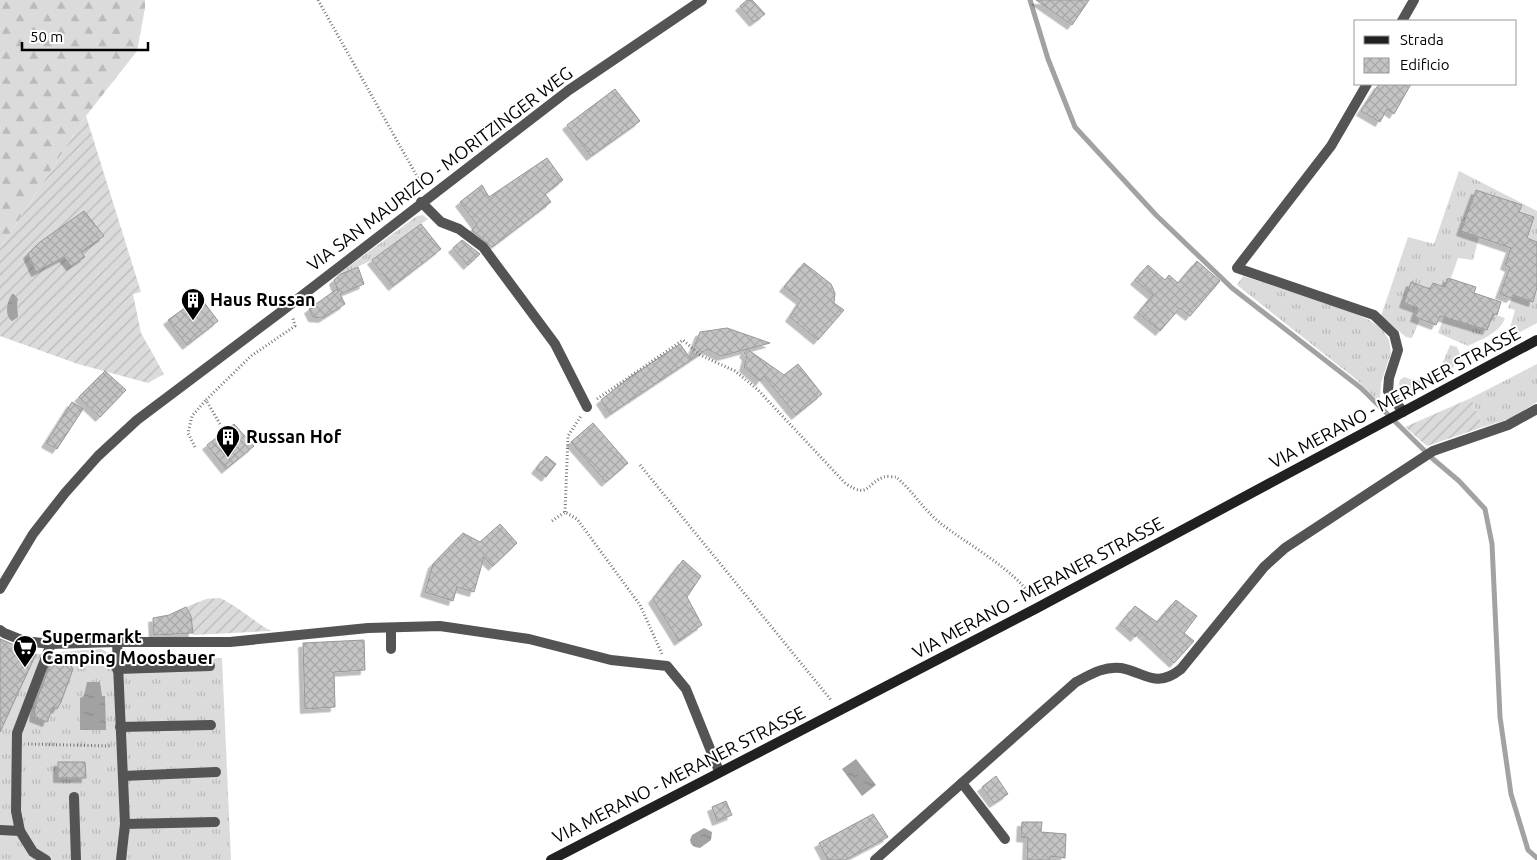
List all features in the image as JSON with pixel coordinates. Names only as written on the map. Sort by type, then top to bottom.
[{"type":"main road","name":"VIA MERANO - MERANER STRASSE","points":[[551,860],[719,771],[1037,608],[1537,340]]},
{"type":"street","name":"VIA SAN MAURIZIO - MORITZINGER WEG","points":[[0,589],[33,534],[65,493],[98,456],[137,420],[569,90],[702,0]]},
{"type":"street","points":[[1403,20],[1414,0]]},
{"type":"street","points":[[1366,85],[1331,146],[1238,268],[1374,315],[1394,334],[1398,350],[1389,378],[1388,391],[1399,414]]},
{"type":"street","points":[[425,199],[441,222],[460,229],[483,247],[555,344],[587,407]]},
{"type":"street","points":[[875,860],[1076,682],[1101,669],[1120,668],[1158,679],[1170,678],[1181,669],[1264,567],[1286,548],[1433,451],[1508,425],[1537,410]]},
{"type":"street","points":[[0,630],[24,641],[52,644],[230,642],[391,628],[440,626],[529,639],[611,660],[667,666],[686,690],[719,771]]},
{"type":"street","points":[[391,628],[391,649]]},
{"type":"street","points":[[117,642],[126,824],[121,860]]},
{"type":"street","points":[[46,860],[33,852],[20,830],[16,811],[18,733],[52,644]]},
{"type":"street","points":[[118,669],[210,666]]},
{"type":"street","points":[[120,727],[211,725]]},
{"type":"street","points":[[123,776],[216,772]]},
{"type":"street","points":[[962,783],[1005,839]]},
{"type":"street","points":[[74,798],[76,860]]},
{"type":"street","points":[[126,824],[215,822]]},
{"type":"street","points":[[0,830],[20,830]]},
{"type":"path","points":[[318,0],[425,199]]},
{"type":"path","points":[[195,448],[188,432],[192,416],[251,356],[296,326],[294,319],[282,311]]},
{"type":"path","points":[[565,512],[568,436],[587,407],[683,340],[700,355],[735,371],[758,390],[846,484],[855,490],[866,490],[885,477],[896,477],[906,485],[937,521],[994,561],[1026,589],[1037,608]]},
{"type":"path","points":[[206,400],[220,424]]},
{"type":"path","points":[[640,465],[827,694],[838,711]]},
{"type":"path","points":[[552,522],[565,512]]},
{"type":"path","points":[[565,512],[577,519],[640,605],[667,666]]},
{"type":"path","points":[[18,733],[29,744],[121,746]]},
{"type":"green space","points":[[0,0],[145,0],[145,8],[137,51],[86,116],[0,249]]},
{"type":"green space","points":[[86,116],[141,292],[133,294],[141,333],[164,374],[148,383],[78,364],[0,336],[0,249]]},
{"type":"green space","points":[[1459,171],[1537,211],[1537,242],[1527,239],[1534,217],[1519,212],[1521,205],[1502,198],[1501,202],[1493,199],[1494,195],[1476,190],[1461,230],[1479,237],[1473,260],[1458,258],[1451,278],[1448,277],[1444,291],[1440,289],[1441,285],[1433,283],[1430,289],[1411,282],[1404,303],[1418,308],[1415,317],[1420,319],[1412,338],[1406,337],[1381,316],[1408,237],[1434,244]]},
{"type":"green space","points":[[423,215],[428,219],[372,260],[333,278],[417,216]]},
{"type":"green space","points":[[1243,276],[1348,310],[1369,320],[1382,329],[1389,340],[1391,353],[1381,383],[1380,398],[1377,400],[1357,380],[1237,285]]},
{"type":"green space","points":[[1537,287],[1537,323],[1507,339],[1515,310],[1508,308],[1513,295],[1532,301]]},
{"type":"green space","points":[[1493,314],[1505,318],[1503,323],[1495,332],[1468,346],[1438,333],[1444,317]]},
{"type":"green space","points":[[1450,345],[1457,347],[1463,361],[1454,364],[1454,367],[1404,394],[1399,384],[1400,380],[1404,377],[1416,380],[1429,378],[1439,369]]},
{"type":"green space","points":[[1537,364],[1537,402],[1509,419],[1483,427],[1471,398]]},
{"type":"green space","points":[[1471,398],[1483,427],[1427,446],[1405,427]]},
{"type":"green space","points":[[220,598],[271,631],[193,635],[191,616],[186,607],[206,599]]},
{"type":"green space","points":[[0,638],[36,654],[100,649],[108,653],[112,662],[222,658],[231,860],[0,860]]},
{"type":"water","points":[[12,294],[18,299],[18,317],[12,321],[9,318],[7,308]]},
{"type":"water","points":[[87,682],[100,682],[102,696],[105,696],[106,730],[80,730],[80,698],[84,696]]},
{"type":"water","points":[[856,759],[876,785],[862,796],[842,769]]},
{"type":"water","points":[[704,828],[712,832],[711,840],[700,848],[693,846],[690,840],[692,835]]},
{"type":"building","points":[[747,0],[752,0],[765,14],[754,22],[740,6]]},
{"type":"building","points":[[1036,0],[1089,0],[1072,25]]},
{"type":"building","points":[[1378,85],[1410,85],[1394,114],[1387,109],[1380,122],[1361,111]]},
{"type":"building","points":[[615,89],[640,121],[591,156],[567,125]]},
{"type":"building","points":[[547,158],[563,180],[545,194],[551,202],[492,247],[472,230],[477,225],[460,202],[482,185],[489,197]]},
{"type":"building","points":[[1476,190],[1522,205],[1519,212],[1534,217],[1527,238],[1537,242],[1537,287],[1533,302],[1513,295],[1511,298],[1500,294],[1510,267],[1505,265],[1511,248],[1461,231]]},
{"type":"building","points":[[84,211],[104,236],[81,252],[85,257],[71,266],[64,257],[36,272],[28,254],[40,242]]},
{"type":"building","points":[[421,224],[441,249],[393,286],[372,260]]},
{"type":"building","points":[[462,240],[480,254],[468,265],[453,248]]},
{"type":"building","points":[[1197,261],[1220,281],[1190,316],[1180,308],[1160,331],[1138,313],[1153,295],[1135,280],[1148,265],[1165,280],[1169,275],[1178,283]]},
{"type":"building","points":[[804,263],[831,284],[835,293],[834,303],[844,310],[818,340],[790,317],[801,300],[784,287]]},
{"type":"building","points":[[358,267],[364,284],[340,294],[345,304],[323,318],[313,317],[309,309],[337,289],[338,291],[334,280],[341,274]]},
{"type":"building","points":[[1448,278],[1476,287],[1474,293],[1501,302],[1497,315],[1493,314],[1487,330],[1440,316],[1436,325],[1415,317],[1418,308],[1404,303],[1411,282],[1430,289],[1433,283],[1445,287]]},
{"type":"building","name":"Haus Russan","points":[[200,297],[218,321],[187,345],[168,320]]},
{"type":"building","points":[[727,328],[770,343],[721,356],[707,349],[610,414],[601,400],[630,377],[680,344],[690,358],[700,332]]},
{"type":"building","points":[[747,349],[784,375],[798,364],[822,394],[796,415],[764,376],[760,381],[744,367],[747,356],[744,353]]},
{"type":"building","points":[[105,371],[126,390],[100,417],[79,397]]},
{"type":"building","points":[[72,402],[83,409],[57,449],[46,443]]},
{"type":"building","points":[[593,423],[628,463],[606,482],[571,442]]},
{"type":"building","name":"Russan Hof","points":[[234,424],[254,446],[226,469],[207,445]]},
{"type":"building","points":[[546,456],[556,464],[546,477],[536,469]]},
{"type":"building","points":[[500,524],[517,543],[493,566],[484,557],[474,592],[457,587],[453,601],[425,592],[433,564],[463,533],[480,542]]},
{"type":"building","points":[[683,560],[701,576],[687,597],[702,625],[679,641],[653,599]]},
{"type":"building","points":[[1176,600],[1197,616],[1184,633],[1194,641],[1174,663],[1140,631],[1135,637],[1120,624],[1135,606],[1157,622]]},
{"type":"building","points":[[186,607],[191,616],[193,633],[154,635],[153,618],[169,615]]},
{"type":"building","points":[[0,639],[36,654],[0,732]]},
{"type":"building","points":[[364,640],[365,670],[334,672],[335,707],[305,709],[303,643]]},
{"type":"building","points":[[52,660],[71,660],[73,669],[61,702],[57,709],[53,707],[47,722],[34,717],[36,702]]},
{"type":"building","points":[[58,762],[85,762],[86,778],[58,778]]},
{"type":"building","points":[[996,776],[1008,794],[994,803],[982,787]]},
{"type":"building","points":[[726,801],[732,815],[717,821],[712,807]]},
{"type":"building","points":[[873,814],[888,837],[845,860],[828,860],[819,843]]},
{"type":"building","points":[[1022,822],[1042,822],[1041,832],[1066,834],[1065,858],[1050,856],[1050,860],[1027,860],[1028,838],[1021,837]]},
{"type":"waterway","points":[[1030,0],[1048,59],[1075,127],[1156,215],[1232,288],[1361,388],[1433,459],[1459,481],[1485,509],[1492,544],[1500,717],[1511,794],[1528,850],[1537,858]]},
{"type":"place","name":"Haus Russan","points":[[193,321]]},
{"type":"place","name":"Russan Hof","points":[[228,458]]},
{"type":"place","name":"Supermarkt Camping Moosbauer","points":[[25,668]]}]
